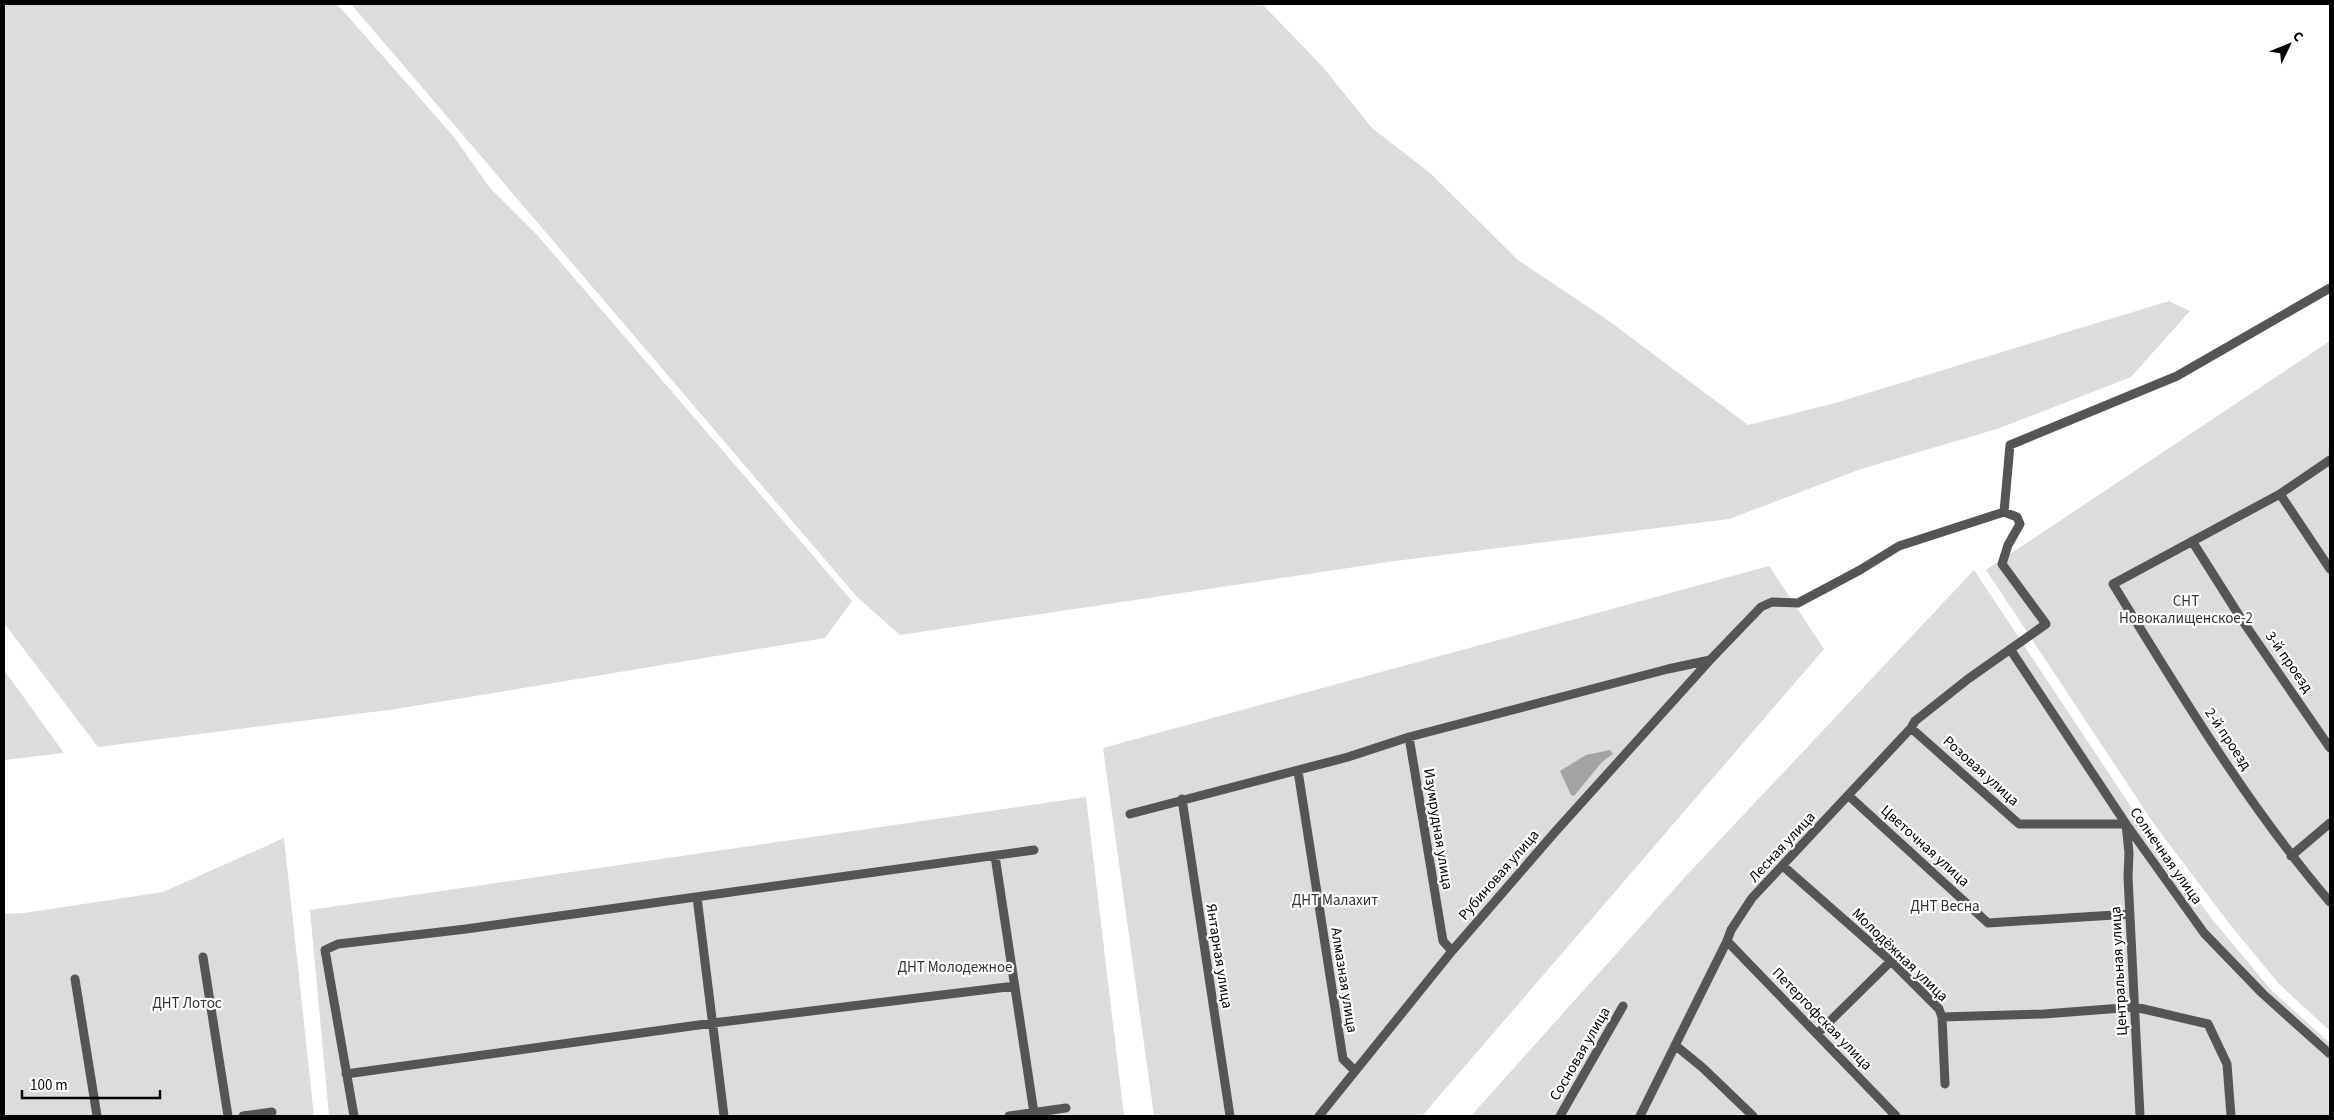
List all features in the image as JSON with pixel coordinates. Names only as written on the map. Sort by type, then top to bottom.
[{"type":"street","points":[[2004,512],[2010,445],[2177,376],[2330,288]]},
{"type":"street","points":[[2192,541],[2280,494],[2330,460]]},
{"type":"street","points":[[2280,494],[2330,569]]},
{"type":"street","name":"Лесная улица","points":[[1640,1116],[1731,930],[1752,898],[1849,796],[1911,728],[1915,721],[2046,624],[2002,564],[2008,545],[2020,524],[2017,517],[2004,512]]},
{"type":"street","name":"Рубиновая улица","points":[[1319,1116],[1452,951],[1555,832],[1710,660],[1761,608],[1772,602],[1798,603],[1860,570],[1898,546],[2004,512]]},
{"type":"street","name":"2-й проезд","points":[[2192,541],[2113,584],[2175,685],[2291,856],[2330,902]]},
{"type":"street","name":"3-й проезд","points":[[2192,541],[2242,620],[2330,748]]},
{"type":"street","name":"Солнечная улица","points":[[2010,649],[2126,824],[2204,934],[2263,994],[2330,1054]]},
{"type":"street","points":[[1130,814],[1298,770],[1409,737],[1668,668],[1710,660]]},
{"type":"street","name":"Розовая улица","points":[[1911,728],[2019,824],[2126,824]]},
{"type":"street","name":"Изумрудная улица","points":[[1409,737],[1443,941],[1452,951]]},
{"type":"street","name":"Алмазная улица","points":[[1298,770],[1343,1059],[1355,1071]]},
{"type":"street","name":"Цветочная улица","points":[[1849,796],[1988,923],[2130,914]]},
{"type":"street","name":"Янтарная улица","points":[[1182,799],[1230,1116]]},
{"type":"street","points":[[2291,856],[2330,822]]},
{"type":"street","name":"Центральная улица","points":[[2126,824],[2129,854],[2130,914],[2140,1116]]},
{"type":"street","points":[[354,1116],[325,950],[338,944],[466,929],[1034,850]]},
{"type":"street","points":[[995,856],[1034,1113]]},
{"type":"street","name":"Молодёжная улица","points":[[1783,866],[1891,961],[1939,1009],[1942,1016],[2044,1014],[2135,1007],[2208,1024],[2228,1064],[2231,1116]]},
{"type":"street","points":[[697,897],[724,1116]]},
{"type":"street","name":"Петергофская улица","points":[[1727,941],[1896,1116]]},
{"type":"street","points":[[203,957],[228,1116]]},
{"type":"street","points":[[1817,1034],[1891,961]]},
{"type":"street","points":[[75,979],[97,1116]]},
{"type":"street","points":[[346,1074],[712,1023],[1015,986]]},
{"type":"street","name":"Сосновая улица","points":[[1560,1116],[1623,1006]]},
{"type":"street","points":[[1942,1016],[1945,1084]]},
{"type":"street","points":[[1675,1045],[1703,1068],[1753,1116]]},
{"type":"street","points":[[1009,1116],[1066,1108]]},
{"type":"street","points":[[243,1116],[272,1112]]},
{"type":"green space","points":[[4,4],[337,4],[454,137],[490,188],[538,236],[852,601],[825,638],[396,709],[98,747],[4,623]]},
{"type":"green space","points":[[351,4],[1262,4],[1322,66],[1372,128],[1430,173],[1518,260],[1609,321],[1748,425],[1835,403],[2169,301],[2190,311],[2131,377],[1997,429],[1861,469],[1729,519],[1395,561],[900,635],[857,597]]},
{"type":"green space","name":"СНТ Новокалищенское-2","points":[[2330,341],[2330,1031],[2279,984],[2228,922],[2154,824],[1986,570]]},
{"type":"green space","name":"ДНТ Малахит","points":[[1769,566],[1824,649],[1422,1116],[1154,1116],[1103,748]]},
{"type":"green space","name":"ДНТ Весна","points":[[1974,570],[2153,840],[2212,919],[2272,991],[2330,1043],[2330,1116],[1471,1116],[1685,877]]},
{"type":"green space","points":[[4,670],[64,753],[4,760]]},
{"type":"green space","name":"ДНТ Молодежное","points":[[1086,797],[1124,1116],[329,1116],[310,910]]},
{"type":"green space","name":"ДНТ Лотос","points":[[284,838],[314,1116],[4,1116],[4,914],[24,913],[163,892]]},
{"type":"shaded area","points":[[1610,750],[1613,754],[1602,762],[1574,796],[1571,795],[1560,771],[1586,755]]}]
